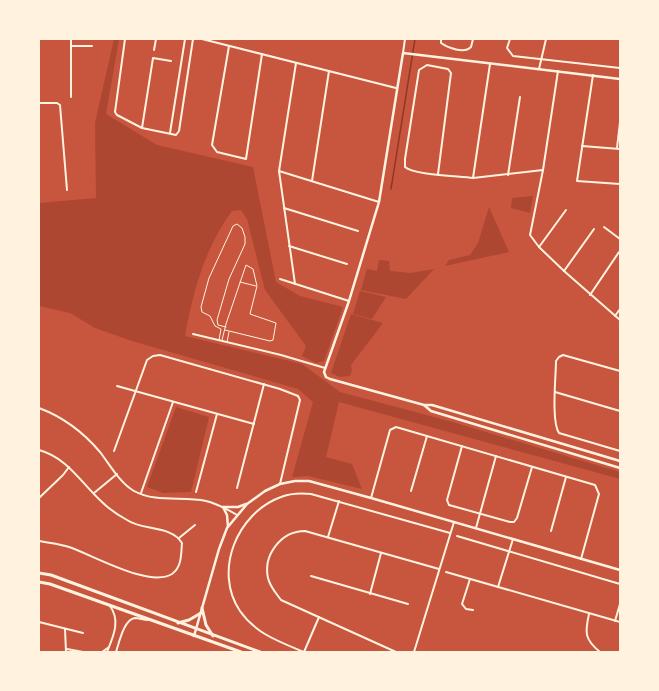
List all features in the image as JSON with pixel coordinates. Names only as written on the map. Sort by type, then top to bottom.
[{"type":"main road","points":[[39,573],[51,575],[213,636],[260,652]]},
{"type":"main road","points":[[39,582],[50,584],[241,652]]},
{"type":"main road","points":[[202,608],[206,625],[213,636]]},
{"type":"main road","points":[[178,622],[189,620],[201,613]]},
{"type":"street","points":[[71,39],[71,97]]},
{"type":"street","points":[[125,39],[115,108],[117,115],[142,128],[178,134],[193,39]]},
{"type":"street","points":[[154,50],[156,39]]},
{"type":"street","points":[[170,133],[185,39]]},
{"type":"street","points":[[202,39],[396,88]]},
{"type":"street","points":[[405,39],[379,202],[349,301],[324,374],[330,379],[424,405],[439,407],[620,462]]},
{"type":"street","points":[[441,39],[441,43],[445,47],[464,51],[471,47],[473,39]]},
{"type":"street","points":[[510,39],[507,48],[509,53],[513,56],[620,68]]},
{"type":"street","points":[[539,69],[546,39]]},
{"type":"street","points":[[71,46],[92,46]]},
{"type":"street","points":[[228,46],[212,145],[217,152],[246,158],[262,54]]},
{"type":"street","points":[[403,53],[620,79]]},
{"type":"street","points":[[142,128],[153,58],[170,61]]},
{"type":"street","points":[[294,284],[279,171],[296,63]]},
{"type":"street","points":[[473,178],[490,64]]},
{"type":"street","points":[[438,174],[451,73],[448,69],[427,65],[419,70],[405,159],[406,167],[410,171],[473,178],[543,170]]},
{"type":"street","points":[[312,181],[329,71]]},
{"type":"street","points":[[558,71],[543,170],[530,235],[539,247],[564,271],[620,320]]},
{"type":"street","points":[[593,75],[577,182],[620,184]]},
{"type":"street","points":[[508,175],[520,97]]},
{"type":"street","points":[[39,103],[53,103],[60,105],[67,190]]},
{"type":"street","points":[[582,146],[618,148],[620,122]]},
{"type":"street","points":[[279,171],[379,202]]},
{"type":"street","points":[[284,208],[358,231]]},
{"type":"street","points":[[539,247],[566,210]]},
{"type":"street","points":[[604,227],[620,239]]},
{"type":"street","points":[[564,271],[594,229]]},
{"type":"street","points":[[289,246],[347,264]]},
{"type":"street","points":[[590,295],[619,252]]},
{"type":"street","points":[[280,279],[349,301]]},
{"type":"street","points":[[615,316],[620,309]]},
{"type":"street","points":[[193,334],[325,368]]},
{"type":"street","points":[[114,451],[147,360],[153,356],[160,355],[264,384],[298,396],[300,400],[280,484]]},
{"type":"street","points":[[620,371],[563,355],[559,356],[556,361],[555,392],[555,427],[559,432],[620,451]]},
{"type":"street","points":[[237,488],[264,384]]},
{"type":"street","points":[[117,386],[254,424]]},
{"type":"street","points":[[555,392],[620,411]]},
{"type":"street","points":[[141,494],[174,402]]},
{"type":"street","points":[[424,405],[431,411],[620,468]]},
{"type":"street","points":[[39,408],[72,425],[86,437],[117,474],[134,490],[141,494],[162,498],[206,501],[223,507],[237,515]]},
{"type":"street","points":[[196,492],[218,414]]},
{"type":"street","points":[[372,498],[390,430],[396,428],[462,446],[595,485],[599,494],[581,559]]},
{"type":"street","points":[[411,491],[427,436]]},
{"type":"street","points":[[462,446],[447,500],[449,505],[480,515],[514,522],[517,518],[532,467]]},
{"type":"street","points":[[39,450],[50,453],[69,467],[101,502],[129,522],[173,534],[179,538],[182,543],[179,566],[172,573],[159,578],[124,569],[69,547],[39,541]]},
{"type":"street","points":[[476,528],[496,456]]},
{"type":"street","points":[[39,498],[69,467]]},
{"type":"street","points":[[94,493],[117,474]]},
{"type":"street","points":[[551,531],[566,477]]},
{"type":"street","points":[[194,636],[219,549],[227,528],[247,504],[264,491],[280,484],[309,481],[620,570]]},
{"type":"street","points":[[319,617],[304,652],[267,637],[240,611],[233,596],[230,585],[229,569],[231,552],[237,535],[246,521],[279,497],[295,493],[311,494],[450,533]]},
{"type":"street","points":[[328,537],[339,501]]},
{"type":"street","points":[[223,507],[238,507],[247,504]]},
{"type":"street","points":[[223,507],[227,515],[227,528]]},
{"type":"street","points":[[414,652],[454,522]]},
{"type":"street","points":[[179,538],[195,525]]},
{"type":"street","points":[[396,652],[281,600],[270,584],[268,578],[268,565],[271,553],[279,542],[293,532],[305,531],[439,569]]},
{"type":"street","points":[[457,536],[620,584]]},
{"type":"street","points":[[498,587],[513,539]]},
{"type":"street","points":[[370,594],[381,553]]},
{"type":"street","points":[[446,572],[620,622]]},
{"type":"street","points":[[311,576],[408,604]]},
{"type":"street","points":[[470,579],[462,604],[466,609],[473,610]]},
{"type":"street","points":[[615,621],[620,604]]},
{"type":"street","points":[[107,652],[115,630],[116,617],[109,605]]},
{"type":"street","points":[[589,614],[586,633],[591,644],[600,652]]},
{"type":"street","points":[[116,652],[127,623],[130,620],[151,619]]},
{"type":"street","points":[[39,622],[83,632]]},
{"type":"street","points":[[65,629],[66,652]]},
{"type":"street","points":[[102,652],[109,647]]},
{"type":"street","points":[[66,649],[83,652]]},
{"type":"lane","points":[[220,340],[221,329],[215,326],[209,316],[202,312],[201,307],[209,278],[233,226],[236,224],[242,228],[245,240],[229,279],[217,320],[218,325],[226,327]]},
{"type":"lane","points":[[220,340],[225,330],[239,282],[246,265],[253,269],[257,286],[249,312],[252,316],[276,323],[273,340],[270,341],[225,330]]},
{"type":"lane","points":[[239,282],[257,286]]},
{"type":"lane","points":[[227,342],[230,331]]},
{"type":"shaded area","points":[[114,39],[119,39],[106,114],[157,145],[253,167],[276,282],[300,296],[343,307],[324,361],[316,363],[302,356],[306,346],[265,290],[247,219],[241,210],[232,211],[214,240],[201,270],[185,336],[302,364],[340,392],[449,421],[620,472],[620,479],[339,402],[326,457],[352,464],[362,489],[308,476],[292,477],[313,402],[298,389],[132,341],[95,328],[70,313],[39,306],[39,203],[96,198],[95,123]]},
{"type":"shaded area","points":[[533,196],[530,213],[511,208],[512,198]]},
{"type":"shaded area","points":[[489,207],[509,252],[445,266],[449,260],[470,255],[478,243]]},
{"type":"shaded area","points":[[379,260],[389,261],[390,271],[411,273],[434,269],[406,299],[361,290],[367,269],[377,271]]},
{"type":"shaded area","points":[[360,291],[386,297],[372,319],[353,314]]},
{"type":"shaded area","points":[[351,314],[383,323],[351,365],[352,370],[350,376],[340,377],[331,373]]},
{"type":"shaded area","points":[[176,407],[209,417],[191,492],[163,493],[147,487]]},
{"type":"waterway","points":[[391,189],[415,39]]}]
